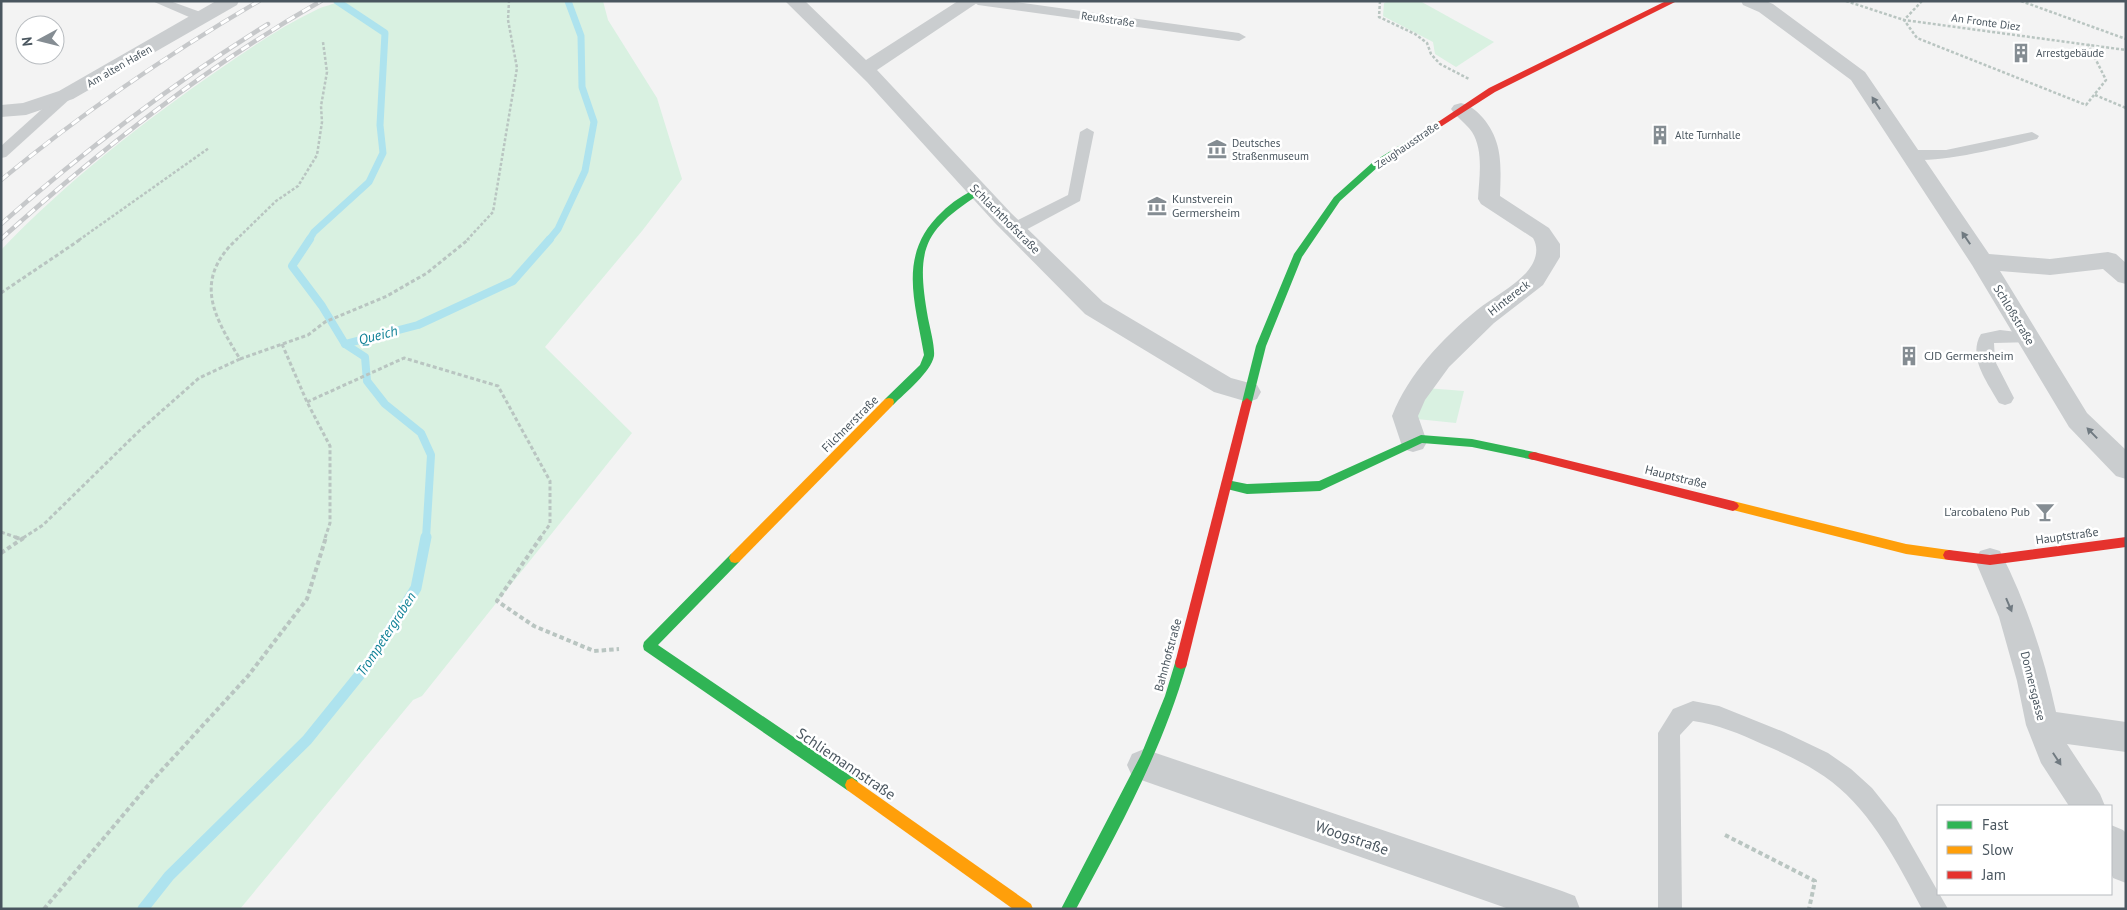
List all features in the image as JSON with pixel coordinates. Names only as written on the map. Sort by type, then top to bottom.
[{"type":"street","name":"Am alten Hafen","points":[[3,112],[26,109],[66,95],[230,1]]},
{"type":"street","name":"Schlachthofstraße","points":[[794,1],[864,70],[1014,229],[1094,308],[1223,386],[1248,392]]},
{"type":"street","points":[[864,70],[970,1]]},
{"type":"street","name":"Zeughausstraße","points":[[1248,392],[1278,298],[1297,256],[1337,199],[1376,164],[1492,90],[1673,1]]},
{"type":"street","name":"Schloßstraße","points":[[1758,5],[1858,76],[1982,261],[2078,420],[2126,468]]},
{"type":"street","name":"Hintereck","points":[[1413,442],[1405,416],[1414,396],[1440,360],[1485,317],[1534,279],[1544,267],[1549,251],[1541,233],[1489,199],[1489,141],[1477,123],[1460,109]]},
{"type":"street","name":"Filchnerstraße","points":[[649,646],[924,368],[929,355],[916,266],[919,252],[924,237],[936,218],[955,203],[978,192]]},
{"type":"street","points":[[1982,261],[2050,267],[2108,260],[2126,276]]},
{"type":"street","name":"Bahnhofstraße","points":[[1068,909],[1144,765],[1174,691],[1227,485],[1248,392]]},
{"type":"street","name":"Hauptstraße","points":[[1227,485],[1247,489],[1320,486],[1352,473],[1413,442],[1421,440],[1472,443],[1539,456],[1906,549],[1990,560],[2126,542]]},
{"type":"street","name":"Donnersgasse","points":[[1990,560],[2014,617],[2033,681],[2042,725],[2053,752],[2087,805]]},
{"type":"street","name":"Schliemannstraße","points":[[649,646],[914,828],[1026,909]]},
{"type":"street","points":[[2042,725],[2126,736]]},
{"type":"street","name":"Woogstraße","points":[[1144,765],[1562,909]]},
{"type":"street","points":[[2112,844],[2126,865]]},
{"type":"lane","points":[[158,1],[201,17]]},
{"type":"lane","name":"Reußstraße","points":[[978,1],[1239,37]]},
{"type":"lane","points":[[1,154],[66,95]]},
{"type":"lane","points":[[1014,229],[1075,198],[1087,132]]},
{"type":"lane","points":[[1910,155],[1946,155],[2032,136]]},
{"type":"lane","points":[[2005,398],[1984,358],[1984,346],[1987,338],[2000,336],[2028,338]]},
{"type":"lane","points":[[1670,909],[1669,734],[1678,718],[1691,711],[1730,720],[1820,760],[1850,783],[1878,813],[1901,847],[1936,909]]},
{"type":"path","points":[[1,553],[43,525],[83,488],[138,432],[199,378],[240,358],[308,335],[325,322],[387,296],[427,273],[471,237],[494,212],[505,131],[517,68],[508,20],[509,1]]},
{"type":"path","points":[[1380,1],[1379,17],[1427,43],[1431,54],[1440,64],[1492,90]]},
{"type":"path","name":"An Fronte Diez","points":[[1846,1],[1904,20],[2126,50]]},
{"type":"path","points":[[1922,1],[1904,20],[1917,38],[2086,104],[2106,80],[2088,44]]},
{"type":"path","points":[[2021,1],[2126,39]]},
{"type":"path","points":[[240,358],[220,326],[211,295],[212,276],[222,253],[276,201],[298,186],[317,155],[322,122],[321,106],[327,72],[323,42]]},
{"type":"path","points":[[2095,95],[2126,108]]},
{"type":"path","points":[[1,293],[125,209],[209,148]]},
{"type":"path","points":[[44,909],[151,782],[248,676],[307,599],[330,523],[330,446],[307,402],[282,344]]},
{"type":"path","points":[[307,402],[404,358],[498,386],[550,481],[550,524],[497,601],[534,626],[594,652]]},
{"type":"path","points":[[1,532],[21,539]]},
{"type":"path","points":[[1725,835],[1815,881],[1809,909]]},
{"type":"green space","points":[[339,1],[603,1],[608,20],[657,98],[682,179],[642,231],[545,347],[632,433],[422,696],[413,700],[240,909],[1,909],[1,250],[25,225],[77,178],[158,113],[265,39],[320,8]]},
{"type":"green space","points":[[1389,1],[1420,1],[1494,42],[1456,67],[1435,54],[1433,42],[1383,16],[1384,3]]},
{"type":"green space","points":[[1426,388],[1464,391],[1456,423],[1417,419]]},
{"type":"waterway","name":"Queich","points":[[309,240],[314,232],[369,182],[383,153],[380,125],[385,33],[337,1]]},
{"type":"waterway","name":"Queich","points":[[549,240],[558,229],[585,171],[594,122],[582,87],[581,36],[568,1]]},
{"type":"waterway","name":"Queich","points":[[310,239],[292,266],[322,306],[345,344]]},
{"type":"waterway","name":"Queich","points":[[345,344],[418,325],[513,281],[550,239]]},
{"type":"waterway","name":"Trompetergraben","points":[[345,344],[365,357],[367,381],[385,404],[421,433],[431,455],[426,538]]},
{"type":"waterway","name":"Trompetergraben","points":[[143,909],[169,876],[307,740],[370,662],[416,588],[426,537]]},
{"type":"railway","points":[[1,180],[126,85],[259,1]]},
{"type":"railway","points":[[1,239],[77,173],[155,111],[236,54],[321,1]]},
{"type":"railway","points":[[1,224],[130,118],[233,46],[268,24]]},
{"type":"traffic: fast","points":[[1247,402],[1261,346],[1297,256],[1337,199],[1376,164],[1439,124]]},
{"type":"traffic: fast","points":[[889,402],[924,367],[929,355],[918,281],[918,261],[923,242],[933,225],[951,208],[977,192]]},
{"type":"traffic: fast","points":[[1227,485],[1247,489],[1320,486],[1421,439],[1472,443],[1534,456]]},
{"type":"traffic: fast","points":[[735,558],[649,646],[852,785]]},
{"type":"traffic: fast","points":[[1068,909],[1147,759],[1172,696],[1181,663]]},
{"type":"traffic: slow","points":[[735,558],[889,402]]},
{"type":"traffic: slow","points":[[1733,506],[1906,549],[1949,555]]},
{"type":"traffic: slow","points":[[852,785],[1026,909]]},
{"type":"traffic: jam","points":[[1439,124],[1492,90],[1673,1]]},
{"type":"traffic: jam","points":[[1181,663],[1247,402]]},
{"type":"traffic: jam","points":[[1534,456],[1733,506]]},
{"type":"traffic: jam","points":[[1949,555],[1990,560],[2126,542]]},
{"type":"place","name":"Arrestgebäude","points":[[2021,53]]},
{"type":"place","name":"Alte Turnhalle","points":[[1660,135]]},
{"type":"place","name":"Deutsches Straßenmuseum","points":[[1217,149]]},
{"type":"place","name":"Kunstverein Germersheim","points":[[1157,206]]},
{"type":"place","name":"CJD Germersheim","points":[[1909,356]]},
{"type":"place","name":"L'arcobaleno Pub","points":[[2045,512]]}]
